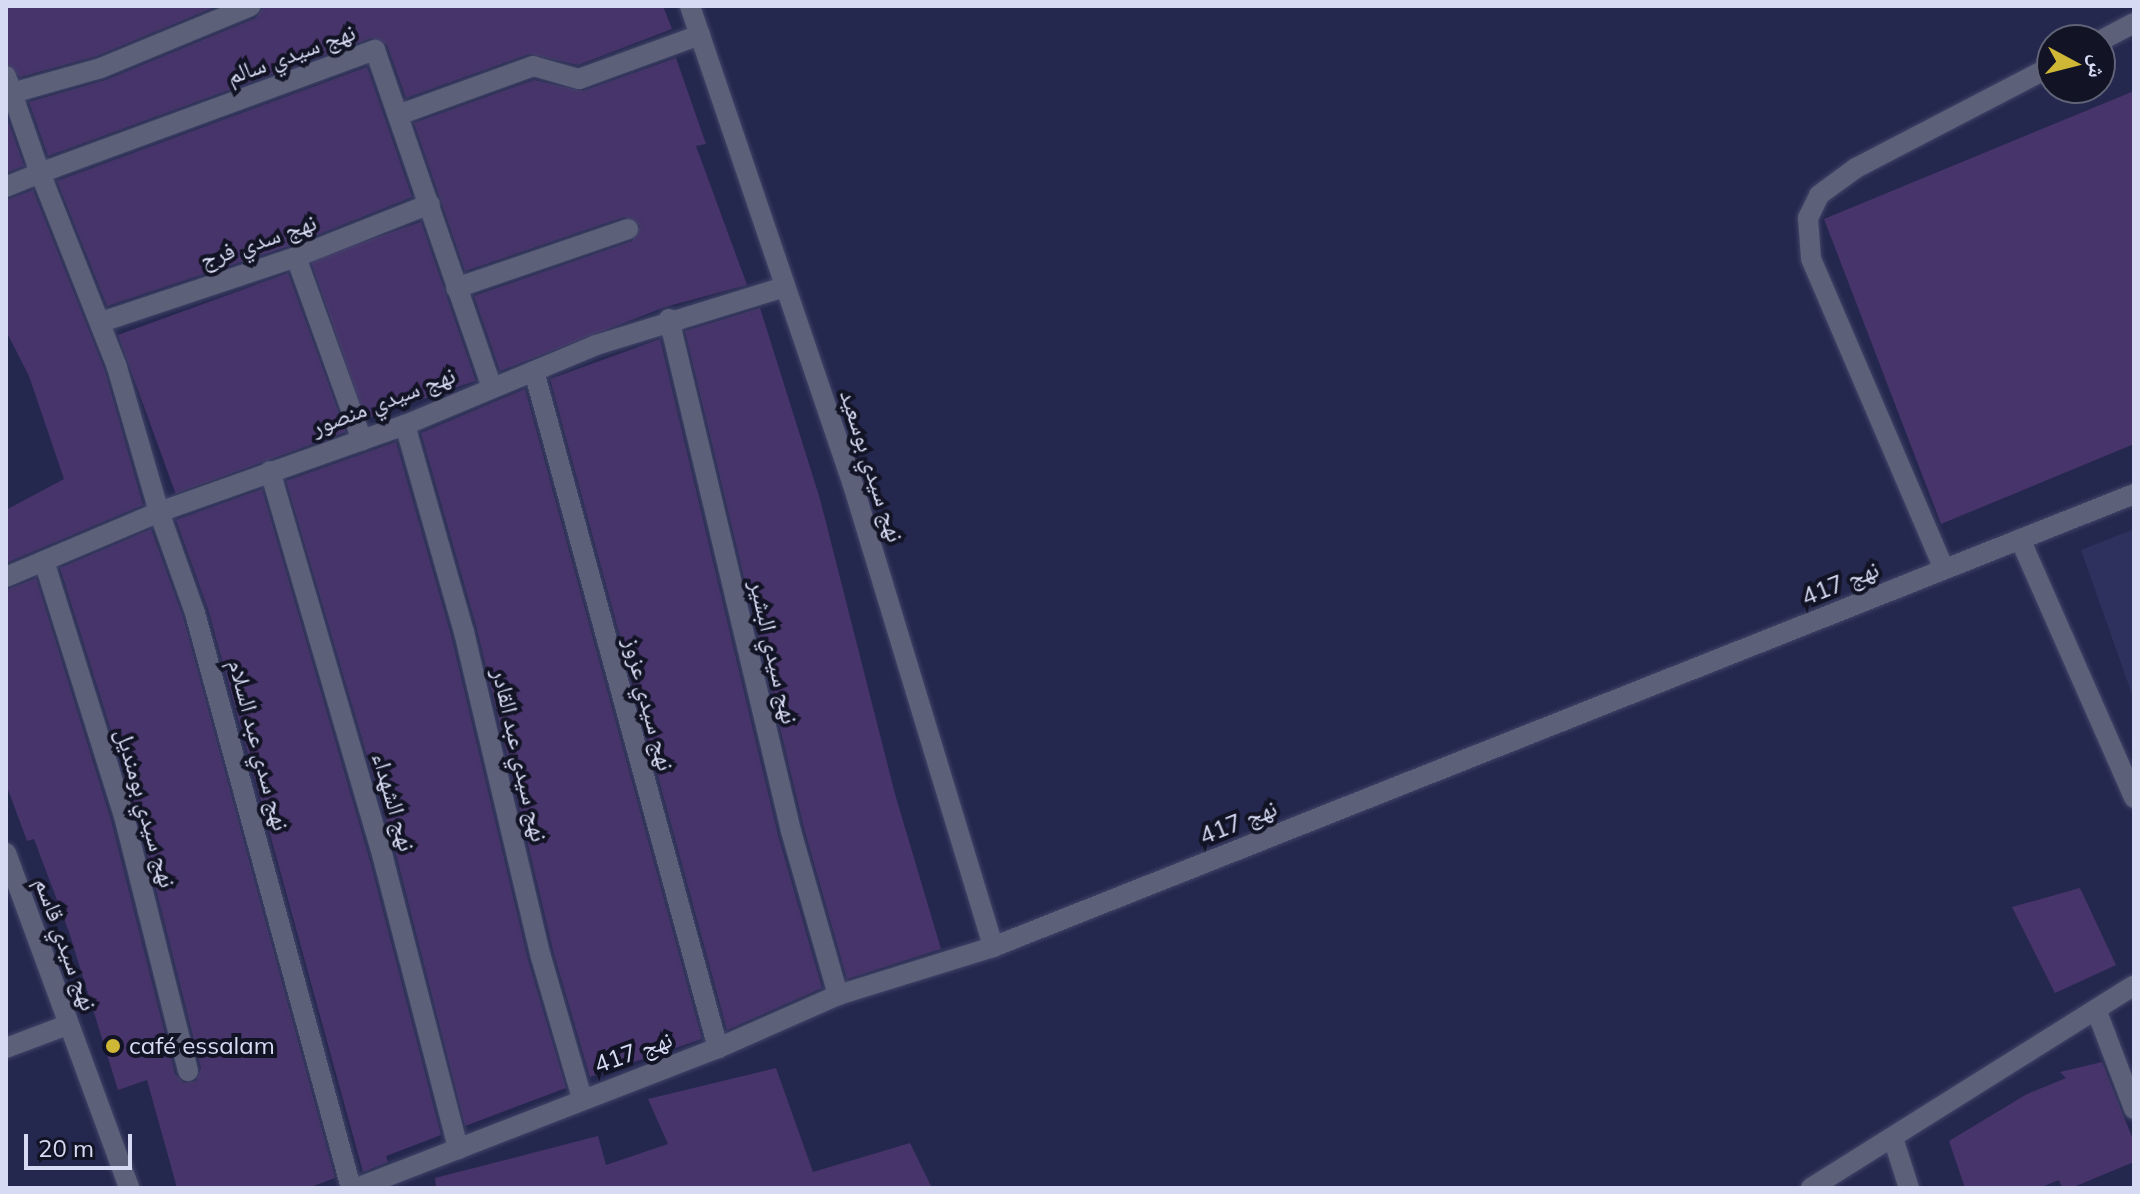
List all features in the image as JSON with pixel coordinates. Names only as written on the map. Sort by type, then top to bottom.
[{"type":"street","points":[[9,84],[101,68],[251,6]]},
{"type":"street","name":"نهج سيدي بوسعيد","points":[[690,6],[853,485],[993,947]]},
{"type":"street","points":[[2116,33],[2134,23]]},
{"type":"street","points":[[492,387],[398,115],[533,66],[579,79],[700,35]]},
{"type":"street","name":"نهج سيدي سالم","points":[[40,173],[375,50],[398,115]]},
{"type":"street","points":[[1944,569],[1811,258],[1808,218],[1819,195],[1856,168],[2036,74]]},
{"type":"street","name":"نهج سدي عبد السلام","points":[[9,84],[40,173],[101,322],[231,738],[354,1188]]},
{"type":"street","points":[[6,187],[40,173]]},
{"type":"street","name":"نهج سدي فرج","points":[[101,322],[296,257],[430,204]]},
{"type":"street","points":[[456,288],[628,229]]},
{"type":"street","points":[[296,257],[362,440]]},
{"type":"street","name":"نهج سيدي منصور","points":[[6,577],[159,512],[405,425],[492,387],[669,319],[784,287]]},
{"type":"street","name":"نهج سيدي البشير","points":[[669,319],[791,831],[838,995]]},
{"type":"street","name":"نهج سيدي عزوز","points":[[534,371],[718,1048]]},
{"type":"street","name":"نهج سيدي عبد القادر","points":[[405,425],[464,632],[541,957],[582,1098]]},
{"type":"street","name":"نهج الشهداء","points":[[270,471],[383,858],[458,1149]]},
{"type":"street","name":"نهج 417","points":[[354,1188],[718,1048],[838,995],[993,947],[2134,494]]},
{"type":"street","points":[[2020,539],[2134,798]]},
{"type":"street","name":"نهج سيدي بومنديل","points":[[44,561],[124,816],[188,1071]]},
{"type":"street","name":"نهج سيدي قاسم","points":[[6,853],[129,1188]]},
{"type":"street","points":[[1811,1188],[2097,1012],[2134,985]]},
{"type":"street","points":[[2097,1012],[2134,1109]]},
{"type":"street","points":[[6,1048],[67,1025]]},
{"type":"street","points":[[1893,1138],[1909,1188]]},
{"type":"shaded area","points":[[2134,529],[2134,700],[2081,550]]},
{"type":"building","points":[[6,6],[217,6],[97,56],[20,77],[6,63]]},
{"type":"building","points":[[264,6],[663,6],[672,29],[578,65],[529,54],[406,98],[387,45],[371,38],[48,156],[29,102],[106,80],[256,18]]},
{"type":"building","points":[[676,58],[706,144],[696,146],[747,285],[665,307],[500,371],[474,296],[632,241],[640,226],[624,217],[465,271],[414,123],[534,80],[583,91]]},
{"type":"building","points":[[367,67],[412,197],[292,245],[107,306],[57,181]]},
{"type":"building","points":[[2134,91],[2134,444],[1941,524],[1824,219],[2103,104],[2116,104],[2116,98]]},
{"type":"building","points":[[6,115],[24,166],[6,173]]},
{"type":"building","points":[[33,190],[105,371],[143,505],[6,563],[6,510],[64,479],[29,376],[6,331],[6,200]]},
{"type":"building","points":[[421,222],[476,381],[365,419],[310,260]]},
{"type":"building","points":[[288,273],[346,432],[176,494],[118,335]]},
{"type":"building","points":[[760,308],[820,499],[895,794],[941,949],[847,979],[804,828],[685,331]]},
{"type":"building","points":[[660,339],[778,835],[822,988],[727,1030],[550,379]]},
{"type":"building","points":[[525,389],[702,1039],[590,1077],[554,954],[477,629],[421,433]]},
{"type":"building","points":[[396,442],[451,635],[528,960],[566,1088],[465,1126],[396,854],[286,481]]},
{"type":"building","points":[[262,489],[370,861],[441,1135],[386,1156],[388,1162],[363,1172],[208,609],[176,520]]},
{"type":"building","points":[[151,529],[183,617],[335,1178],[308,1188],[177,1188],[147,1080],[118,1090],[69,932],[34,839],[27,841],[6,784],[6,590],[36,578],[111,820],[175,1074],[184,1083],[196,1081],[201,1068],[137,813],[60,568]]},
{"type":"building","points":[[2080,888],[2116,965],[2055,993],[2012,907]]},
{"type":"building","points":[[2102,1062],[2134,1142],[2134,1162],[2071,1188],[2062,1188],[2059,1180],[2039,1188],[1965,1188],[1949,1141],[2027,1094],[2066,1078],[2060,1072]]},
{"type":"building","points":[[776,1068],[813,1172],[910,1143],[932,1188],[436,1188],[435,1178],[598,1136],[606,1165],[668,1144],[648,1099]]},
{"type":"place","name":"café essalam","points":[[113,1046]]}]
